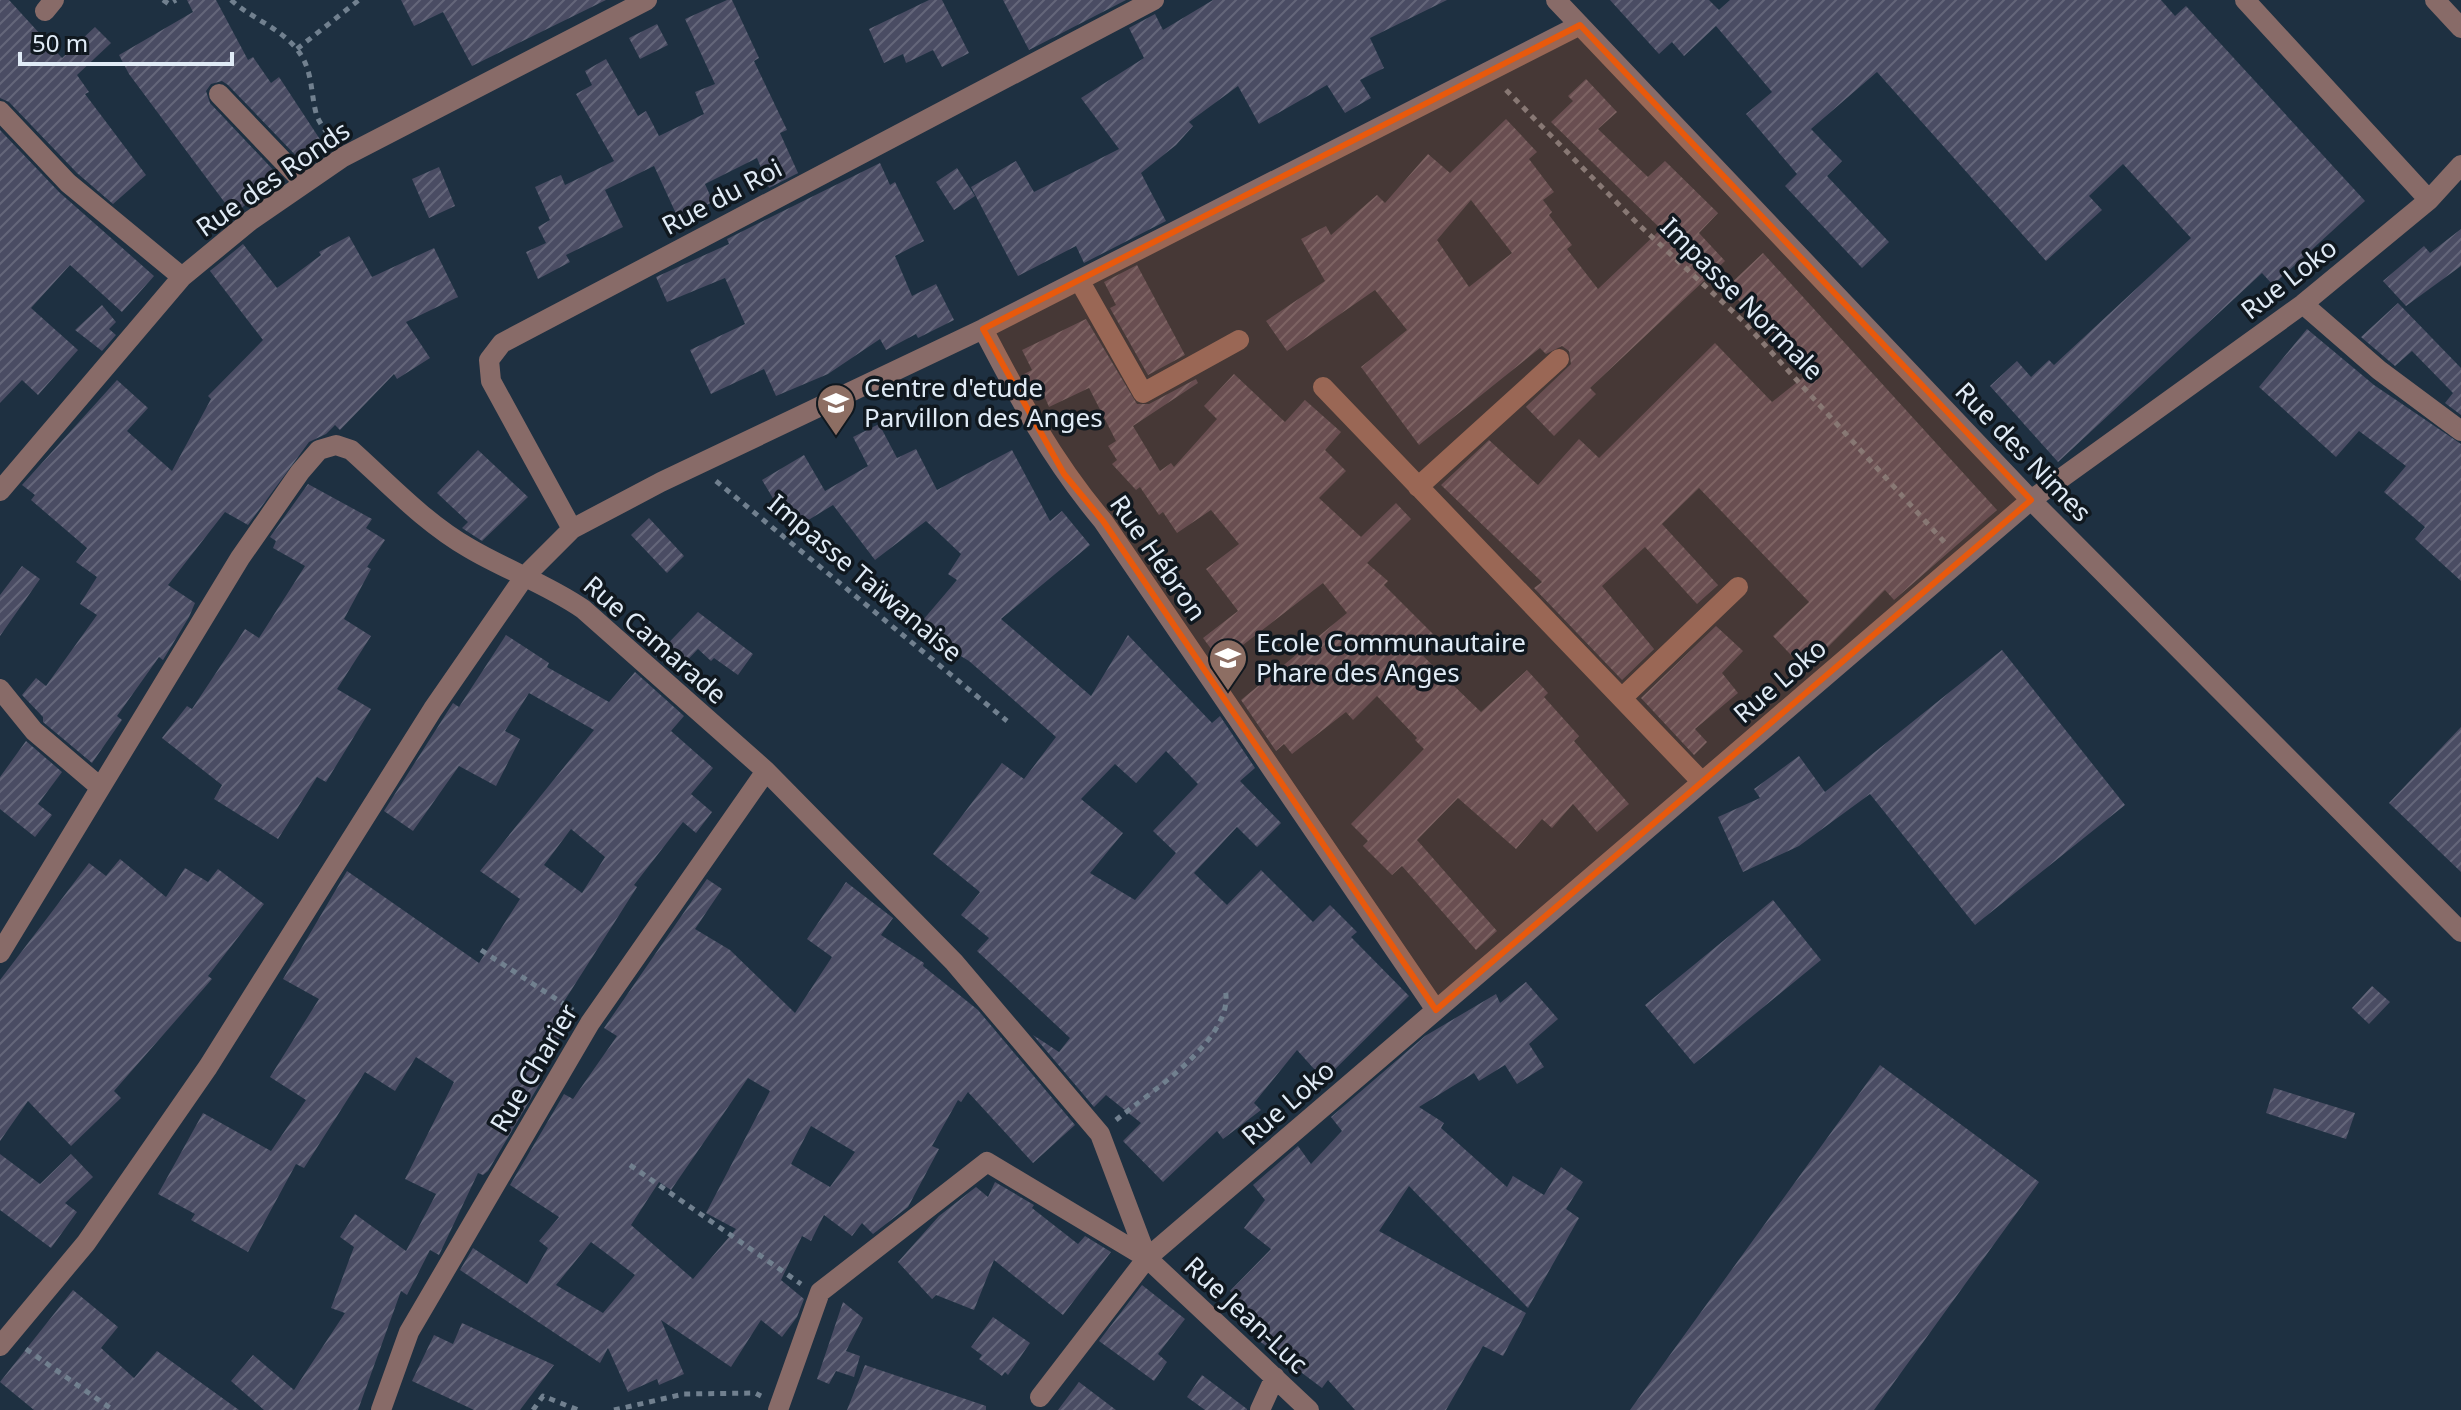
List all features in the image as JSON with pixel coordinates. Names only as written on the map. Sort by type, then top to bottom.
[{"type":"street","name":"Rue des Ronds","points":[[0,491],[182,277],[304,183],[343,157],[647,0]]},
{"type":"street","name":"Rue du Roi","points":[[572,529],[491,381],[489,360],[502,343],[1154,0]]},
{"type":"street","name":"Rue des Nimes","points":[[1556,0],[2031,500],[2461,932]]},
{"type":"street","points":[[2245,0],[2429,200]]},
{"type":"street","points":[[2435,0],[2461,28]]},
{"type":"street","points":[[3,1341],[86,1243],[208,1067],[433,709],[525,576],[572,529],[697,465],[983,329],[1580,25]]},
{"type":"street","points":[[219,94],[304,183]]},
{"type":"street","points":[[0,111],[68,183],[182,277]]},
{"type":"street","name":"Rue Loko","points":[[1040,1397],[1147,1258],[2031,500],[2303,304],[2429,200],[2461,165]]},
{"type":"street","points":[[1079,280],[1143,393],[1239,340]]},
{"type":"street","points":[[2303,304],[2379,370],[2461,431]]},
{"type":"street","name":"Rue Hébron","points":[[983,329],[1029,418],[1064,474],[1112,534],[1436,1010]]},
{"type":"street","points":[[1418,487],[1559,359]]},
{"type":"street","points":[[1323,387],[1702,782]]},
{"type":"street","name":"Rue Camarade","points":[[0,953],[240,558],[300,472],[319,450],[336,445],[351,450],[443,532],[583,609],[766,771],[954,962],[1100,1134],[1147,1258]]},
{"type":"street","points":[[1622,698],[1738,587]]},
{"type":"street","points":[[0,689],[34,731],[100,787]]},
{"type":"street","name":"Rue Charier","points":[[381,1410],[409,1332],[590,1023],[766,771]]},
{"type":"street","points":[[778,1408],[820,1292],[987,1162],[1147,1258]]},
{"type":"street","name":"Rue Jean-Luc","points":[[1147,1258],[1309,1410]]},
{"type":"street","points":[[1260,1410],[1275,1377]]},
{"type":"path","points":[[163,0],[169,4],[176,0]]},
{"type":"path","points":[[231,0],[246,14],[275,29],[297,49],[312,77],[316,115],[343,157]]},
{"type":"path","points":[[297,49],[359,0]]},
{"type":"path","name":"Impasse Normale","points":[[1488,72],[1639,225],[1743,321],[1961,560]]},
{"type":"path","name":"Impasse Taïwanaise","points":[[697,465],[1007,721]]},
{"type":"path","points":[[481,950],[566,1004],[590,1023]]},
{"type":"path","points":[[1100,1134],[1203,1048],[1224,1015],[1228,1001],[1225,989]]},
{"type":"path","points":[[630,1165],[793,1280],[820,1292]]},
{"type":"path","points":[[3,1341],[113,1410]]},
{"type":"path","points":[[614,1410],[684,1394],[755,1393],[778,1408]]},
{"type":"path","points":[[533,1410],[543,1396],[578,1410]]},
{"type":"highlighted area","points":[[1580,25],[2031,500],[1436,1010],[1103,521],[1064,474],[983,329]]},
{"type":"building","points":[[0,0],[9,0],[62,58],[95,27],[111,43],[77,75],[89,92],[85,94],[146,175],[113,204],[77,173],[9,102],[0,98]]},
{"type":"building","points":[[187,0],[216,0],[248,60],[253,57],[271,83],[279,77],[325,147],[303,163],[228,85],[222,81],[211,84],[206,91],[210,103],[278,175],[234,215],[129,74],[119,55],[193,12]]},
{"type":"building","points":[[401,0],[606,0],[472,66],[443,12],[414,26]]},
{"type":"building","points":[[732,0],[759,58],[754,61],[787,130],[780,133],[798,173],[769,188],[757,158],[705,184],[713,202],[678,218],[654,166],[605,190],[623,227],[566,255],[570,262],[538,279],[526,252],[546,243],[538,227],[550,220],[535,187],[561,175],[565,185],[614,161],[576,94],[592,85],[585,71],[606,59],[638,116],[646,111],[659,136],[704,114],[695,92],[715,84],[685,19]]},
{"type":"building","points":[[929,0],[942,0],[969,53],[942,67],[933,50],[906,63],[903,54],[884,63],[869,29]]},
{"type":"building","points":[[1003,0],[1126,0],[1029,50]]},
{"type":"building","points":[[1213,0],[1447,0],[1370,38],[1384,68],[1360,80],[1371,98],[1345,113],[1327,85],[1259,124],[1238,86],[1189,122],[1193,126],[1176,145],[1141,173],[1166,221],[1084,263],[1076,246],[1018,276],[971,187],[1016,161],[1034,192],[1119,149],[1081,98],[1144,58],[1129,28],[1155,14],[1163,30]]},
{"type":"building","points":[[1610,0],[1709,0],[1719,10],[1730,0],[2161,0],[2175,16],[2186,6],[2365,201],[2273,285],[2262,273],[2058,462],[1990,386],[2017,361],[2031,377],[2049,360],[2054,365],[2191,238],[2123,164],[2089,196],[2102,210],[2046,261],[1877,72],[1811,129],[1842,161],[1827,176],[1889,242],[1862,268],[1785,186],[1797,174],[1746,114],[1772,92],[1716,26],[1684,56],[1672,42],[1659,54]]},
{"type":"building","points":[[657,24],[668,45],[640,59],[629,38]]},
{"type":"building","points":[[1586,79],[1617,112],[1598,129],[1648,177],[1665,161],[1718,213],[1699,233],[1725,261],[1590,388],[1596,394],[1554,436],[1526,407],[1571,364],[1569,351],[1562,346],[1546,354],[1540,348],[1419,445],[1361,367],[1407,330],[1375,290],[1287,351],[1266,321],[1325,281],[1301,239],[1326,226],[1331,235],[1377,195],[1385,203],[1428,154],[1450,173],[1506,119],[1537,152],[1529,159],[1554,192],[1543,200],[1552,212],[1549,215],[1572,245],[1567,249],[1598,289],[1661,229],[1551,122],[1573,101],[1568,96]],"holes":[[[1471,200],[1512,253],[1469,287],[1437,240]]]},
{"type":"building","points":[[0,130],[59,192],[154,276],[122,312],[70,265],[31,308],[78,350],[38,395],[22,380],[0,403]]},
{"type":"building","points":[[880,163],[890,185],[895,182],[924,241],[895,256],[912,296],[936,284],[954,320],[918,338],[916,334],[886,350],[880,339],[828,374],[776,396],[764,369],[711,394],[690,350],[745,324],[725,278],[667,302],[656,277],[729,244],[727,239]]},
{"type":"building","points":[[439,167],[455,206],[429,218],[412,179]]},
{"type":"building","points":[[957,168],[975,196],[954,210],[936,182]]},
{"type":"building","points":[[2461,229],[2461,266],[2406,306],[2383,281],[2424,246],[2430,253]]},
{"type":"building","points":[[349,236],[372,277],[434,248],[458,297],[406,322],[430,358],[397,379],[394,374],[340,430],[335,425],[326,434],[309,442],[248,525],[225,512],[168,585],[195,603],[189,617],[163,660],[159,657],[117,716],[122,720],[92,763],[43,722],[43,717],[22,695],[36,678],[46,686],[97,615],[80,604],[97,577],[76,562],[87,548],[31,500],[35,495],[22,485],[117,380],[148,408],[127,431],[172,471],[211,399],[208,396],[263,340],[210,271],[243,244],[277,288],[321,255],[319,252]]},
{"type":"building","points":[[1763,253],[1997,510],[1894,600],[1885,590],[1805,670],[1773,636],[1809,602],[1699,488],[1662,524],[1718,585],[1697,604],[1645,547],[1602,586],[1654,649],[1622,680],[1534,588],[1542,582],[1441,485],[1489,440],[1538,485],[1579,439],[1599,458],[1715,343],[1772,402],[1811,371],[1726,288]]},
{"type":"building","points":[[1137,265],[1185,355],[1148,375],[1110,308],[1116,305],[1104,282]]},
{"type":"building","points":[[2398,303],[2461,368],[2461,415],[2445,403],[2453,393],[2412,351],[2395,366],[2361,337]]},
{"type":"building","points":[[102,305],[116,322],[109,329],[116,335],[102,351],[75,330]]},
{"type":"building","points":[[1086,319],[1137,404],[1149,404],[1196,379],[1198,383],[1133,426],[1160,471],[1171,463],[1174,467],[1217,419],[1204,406],[1234,374],[1285,422],[1305,400],[1341,432],[1325,450],[1346,471],[1319,498],[1361,537],[1396,503],[1411,519],[1367,563],[1388,581],[1384,585],[1439,640],[1422,655],[1481,712],[1527,670],[1548,693],[1544,697],[1579,736],[1574,741],[1629,804],[1597,832],[1573,804],[1552,828],[1542,819],[1516,849],[1458,798],[1417,840],[1497,931],[1476,950],[1402,866],[1392,875],[1363,846],[1368,841],[1351,824],[1424,749],[1415,740],[1417,738],[1377,696],[1353,720],[1346,712],[1292,754],[1284,744],[1276,751],[1241,700],[1347,613],[1323,583],[1221,662],[1203,638],[1238,611],[1206,569],[1239,544],[1211,510],[1177,533],[1163,512],[1159,515],[1140,487],[1136,490],[1112,464],[1117,460],[1108,446],[1116,441],[1089,388],[1049,407],[1043,393],[1034,397],[1022,375],[1032,370],[1022,350]]},
{"type":"building","points":[[2307,329],[2374,385],[2461,444],[2461,581],[2415,539],[2425,527],[2384,492],[2406,466],[2359,431],[2336,457],[2259,387]]},
{"type":"building","points":[[879,424],[897,458],[916,449],[937,490],[1012,450],[1050,521],[1062,511],[1090,545],[1001,619],[1091,696],[1128,635],[1212,723],[1220,716],[1255,768],[1240,781],[1281,823],[1257,847],[1237,827],[1194,873],[1227,905],[1261,870],[1313,922],[1330,905],[1357,932],[1351,937],[1409,996],[1324,1080],[1297,1050],[1254,1103],[1261,1110],[1223,1139],[1217,1131],[1163,1182],[1123,1141],[1141,1123],[1106,1095],[1094,1107],[1033,1035],[1059,1052],[1070,1038],[977,951],[989,938],[961,915],[980,892],[933,854],[1002,763],[1024,779],[1056,737],[969,661],[944,646],[948,641],[923,620],[957,580],[948,574],[961,554],[926,521],[875,560],[833,505],[792,530],[762,480],[804,455],[825,491],[868,466],[853,437]],"holes":[[[1166,751],[1198,784],[1153,831],[1176,853],[1135,900],[1090,873],[1123,833],[1081,799],[1115,764],[1136,783]]]},
{"type":"building","points":[[478,450],[528,497],[482,541],[462,528],[468,522],[437,493]]},
{"type":"building","points":[[308,484],[372,519],[366,528],[385,540],[367,567],[371,569],[344,619],[371,636],[337,689],[371,709],[326,782],[317,777],[278,839],[214,799],[222,785],[162,738],[187,706],[192,709],[245,629],[259,638],[305,566],[273,548],[276,541],[270,537]]},
{"type":"building","points":[[649,518],[684,556],[667,573],[631,535]]},
{"type":"building","points":[[22,566],[40,579],[0,636],[0,595]]},
{"type":"building","points":[[698,612],[753,654],[738,675],[714,658],[711,661],[698,649],[675,673],[656,656]]},
{"type":"building","points":[[1716,626],[1743,651],[1722,673],[1738,693],[1695,729],[1707,742],[1694,755],[1641,698]]},
{"type":"building","points":[[506,635],[549,663],[547,667],[609,702],[635,672],[684,716],[671,731],[713,768],[691,794],[712,812],[696,833],[683,822],[634,885],[637,887],[563,1003],[555,1021],[566,1027],[536,1076],[542,1080],[488,1171],[483,1175],[478,1173],[439,1255],[430,1250],[407,1295],[401,1291],[358,1410],[264,1410],[231,1381],[253,1355],[294,1390],[345,1313],[331,1308],[354,1247],[340,1237],[355,1214],[406,1251],[436,1194],[405,1179],[454,1082],[416,1057],[395,1091],[365,1072],[304,1168],[296,1164],[248,1252],[191,1220],[195,1214],[158,1194],[203,1113],[271,1151],[306,1100],[270,1077],[319,999],[283,979],[347,871],[479,963],[520,899],[480,871],[594,730],[529,693],[505,731],[520,739],[496,786],[459,766],[413,831],[384,811],[453,703],[459,707]],"holes":[[[571,829],[605,857],[582,893],[544,865]]]},
{"type":"building","points":[[2002,650],[2125,805],[1975,925],[1870,794],[1799,846],[1743,872],[1718,817],[1760,798],[1754,789],[1799,756],[1825,792]]},
{"type":"building","points":[[2461,727],[2461,872],[2389,803]]},
{"type":"building","points":[[26,741],[62,772],[38,804],[52,815],[35,837],[0,809],[0,777]]},
{"type":"building","points":[[120,859],[166,897],[185,868],[208,882],[218,869],[264,904],[208,976],[212,979],[114,1091],[121,1098],[71,1146],[28,1101],[0,1141],[0,980],[89,863],[106,876]]},
{"type":"building","points":[[707,879],[722,889],[695,929],[730,950],[795,1013],[832,957],[807,939],[846,882],[893,918],[881,935],[924,963],[923,966],[978,1010],[1075,1125],[1033,1163],[968,1092],[961,1102],[958,1100],[932,1146],[939,1149],[908,1207],[873,1234],[862,1223],[852,1236],[824,1215],[811,1241],[802,1236],[781,1280],[804,1299],[797,1317],[782,1337],[761,1320],[731,1367],[661,1320],[684,1374],[659,1385],[657,1379],[628,1392],[608,1348],[600,1363],[460,1270],[473,1248],[527,1284],[548,1248],[539,1241],[559,1217],[510,1185],[564,1094],[573,1099],[617,1036],[604,1028]],"holes":[[[748,1078],[770,1091],[706,1213],[736,1229],[693,1279],[631,1225],[659,1182],[671,1190]],[[811,1126],[855,1152],[830,1187],[791,1164]],[[591,1242],[635,1275],[603,1313],[556,1285]]]},
{"type":"building","points":[[1773,900],[1821,960],[1694,1064],[1645,1005]]},
{"type":"building","points":[[1526,982],[1558,1019],[1529,1044],[1544,1067],[1517,1084],[1505,1065],[1479,1081],[1474,1073],[1419,1107],[1444,1123],[1441,1128],[1507,1187],[1513,1176],[1544,1195],[1561,1167],[1583,1182],[1566,1209],[1579,1218],[1528,1308],[1409,1186],[1379,1231],[1526,1313],[1503,1356],[1483,1346],[1446,1410],[1355,1410],[1328,1380],[1322,1388],[1258,1340],[1262,1334],[1253,1326],[1259,1320],[1230,1291],[1271,1249],[1244,1228],[1265,1200],[1253,1185],[1298,1146],[1311,1164],[1342,1131],[1331,1117],[1425,1036],[1496,994],[1500,1003]]},
{"type":"building","points":[[2372,986],[2390,1002],[2369,1024],[2352,1008]]},
{"type":"building","points":[[1880,1065],[2039,1182],[1874,1410],[1630,1410]]},
{"type":"building","points":[[2274,1088],[2355,1113],[2346,1139],[2266,1113]]},
{"type":"building","points":[[0,1154],[40,1184],[71,1154],[93,1177],[65,1203],[77,1212],[51,1248],[0,1210]]},
{"type":"building","points":[[995,1182],[1034,1205],[1032,1208],[1078,1244],[1085,1236],[1111,1252],[1063,1315],[994,1260],[974,1310],[936,1295],[932,1299],[898,1262],[939,1216],[976,1187],[988,1197]]},
{"type":"building","points":[[1142,1285],[1185,1319],[1158,1354],[1167,1362],[1154,1381],[1099,1341]]},
{"type":"building","points":[[73,1290],[118,1327],[101,1348],[134,1378],[157,1351],[239,1410],[34,1410],[0,1382]]},
{"type":"building","points":[[843,1302],[863,1318],[846,1351],[860,1356],[854,1377],[836,1371],[829,1384],[817,1379]]},
{"type":"building","points":[[993,1317],[1030,1343],[1008,1375],[1005,1372],[1002,1376],[979,1359],[982,1355],[971,1347]]},
{"type":"building","points":[[462,1323],[554,1365],[520,1410],[474,1410],[412,1381],[434,1335],[453,1344]]},
{"type":"building","points":[[865,1365],[986,1406],[986,1410],[847,1410]]},
{"type":"building","points":[[1202,1375],[1247,1410],[1205,1410],[1187,1397]]},
{"type":"building","points":[[1079,1382],[1116,1410],[1058,1410]]},
{"type":"place","name":"Centre d'etude Parvillon des Anges","points":[[836,437]]},
{"type":"place","name":"Ecole Communautaire Phare des Anges","points":[[1228,692]]}]
